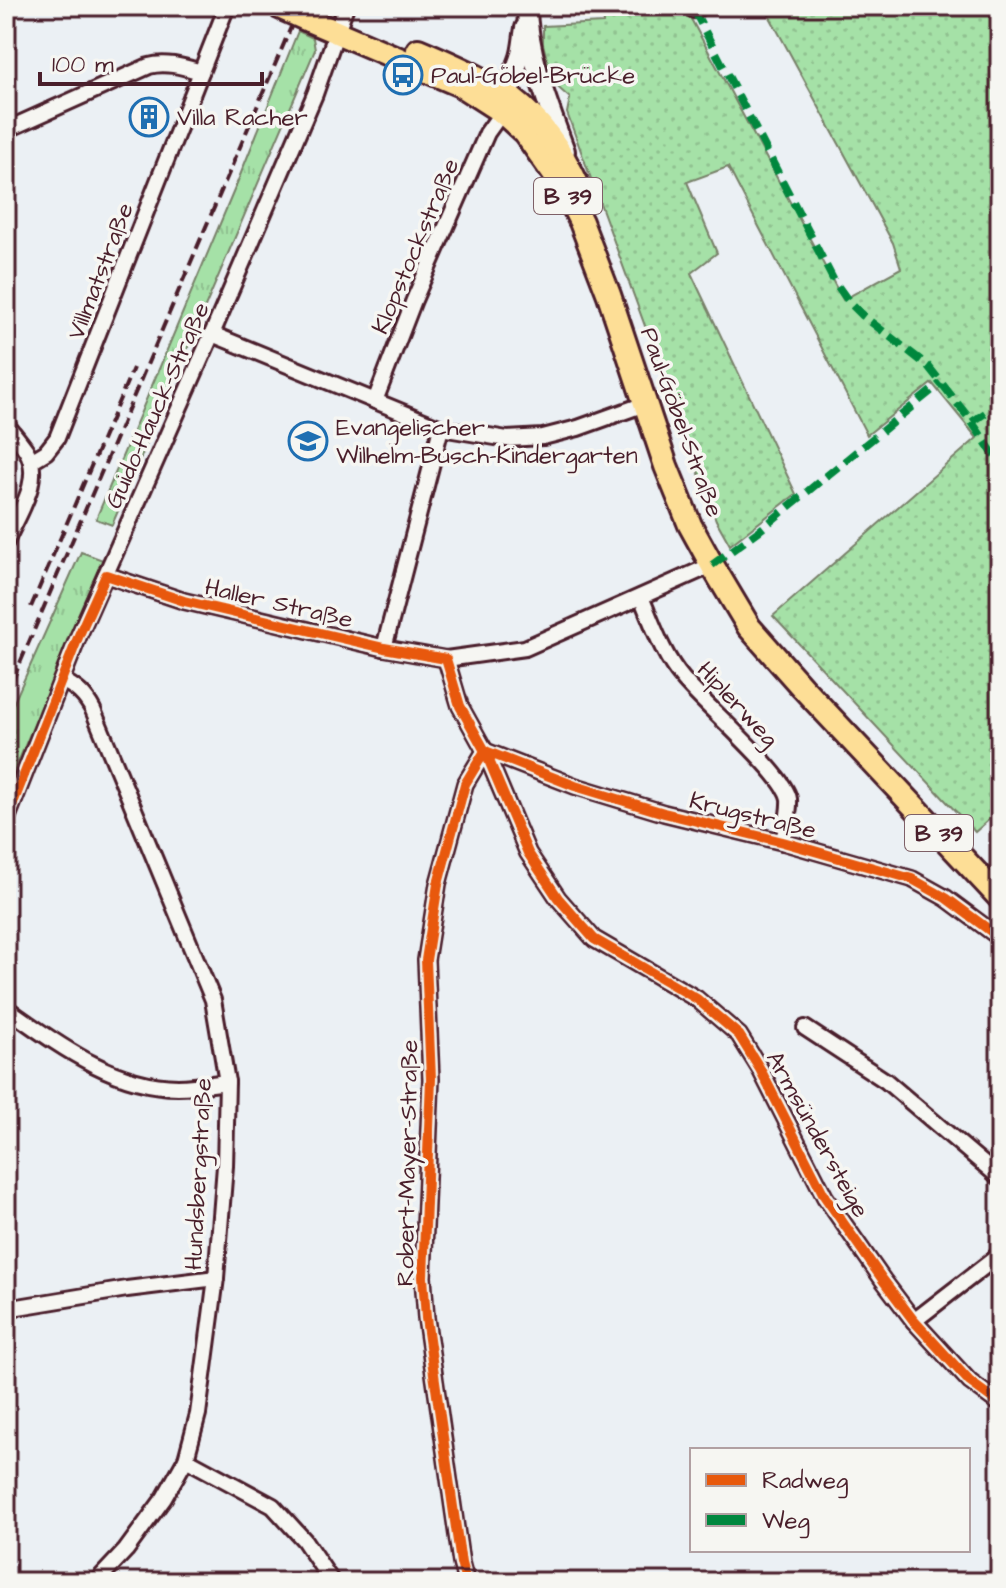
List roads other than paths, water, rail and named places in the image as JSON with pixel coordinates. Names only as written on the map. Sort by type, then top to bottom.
[{"type":"main road","name":"B 39","points":[[277,6],[312,11]]},
{"type":"main road","name":"Paul-Göbel-Straße","points":[[312,11],[341,19],[486,100],[537,119],[559,150],[576,184],[589,217],[609,295]]},
{"type":"main road","name":"Paul-Göbel-Straße","points":[[506,105],[565,190],[581,222],[609,295],[666,466],[690,525],[712,565]]},
{"type":"main road","name":"B 39","points":[[712,565],[749,627],[1000,898]]},
{"type":"street","name":"Villmatstraße","points":[[31,461],[46,452],[57,438],[227,6]]},
{"type":"street","points":[[689,6],[694,10],[702,6]]},
{"type":"street","points":[[527,11],[536,64],[576,184]]},
{"type":"street","points":[[506,105],[512,73],[519,60],[527,11]]},
{"type":"street","name":"Guido-Hauck-Straße","points":[[6,821],[79,635],[315,94],[341,19]]},
{"type":"street","points":[[6,130],[156,64],[201,72]]},
{"type":"street","points":[[506,105],[529,89],[536,64]]},
{"type":"street","name":"Klopstockstraße","points":[[375,401],[414,300],[487,133],[506,105]]},
{"type":"street","points":[[212,334],[441,428],[507,439],[543,437],[645,404]]},
{"type":"street","points":[[6,424],[26,451],[33,472],[32,484],[6,542]]},
{"type":"street","points":[[384,648],[441,428]]},
{"type":"street","name":"Haller Straße","points":[[106,575],[184,601],[384,648],[446,659],[525,648],[712,565]]},
{"type":"street","name":"Hiplerweg","points":[[641,597],[661,647],[681,678],[785,788],[789,800],[783,842]]},
{"type":"street","name":"Armsündersteige","points":[[446,659],[460,706],[485,751],[528,853],[558,898],[594,939],[697,999],[739,1035],[760,1069],[825,1197],[914,1321],[970,1382],[1000,1404]]},
{"type":"street","name":"Hundsbergstraße","points":[[62,680],[87,697],[213,1000],[227,1082],[225,1166],[216,1278],[198,1414],[186,1459],[164,1498],[126,1550],[96,1582]]},
{"type":"street","name":"Krugstraße","points":[[485,751],[575,786],[664,813],[783,842],[912,879],[946,898],[1000,938]]},
{"type":"street","name":"Robert-Mayer-Straße","points":[[466,1582],[426,1318],[423,1277],[431,1079],[426,960],[438,884],[465,784],[485,751]]},
{"type":"street","points":[[6,1008],[58,1044],[101,1068],[138,1081],[176,1087],[227,1082]]},
{"type":"street","points":[[805,1028],[886,1081],[1000,1178]]},
{"type":"street","points":[[914,1321],[1000,1252]]},
{"type":"street","points":[[6,1309],[216,1278]]},
{"type":"street","points":[[186,1459],[273,1506],[306,1541],[332,1582]]},
{"type":"railway","points":[[6,696],[300,6]]},
{"type":"railway","points":[[31,607],[133,368]]},
{"type":"place","name":"Paul-Göbel-Brücke","points":[[403,75]]},
{"type":"place","name":"Villa Racher","points":[[149,117]]},
{"type":"place","name":"Evangelischer Wilhelm-Busch-Kindergarten","points":[[308,441]]}]
